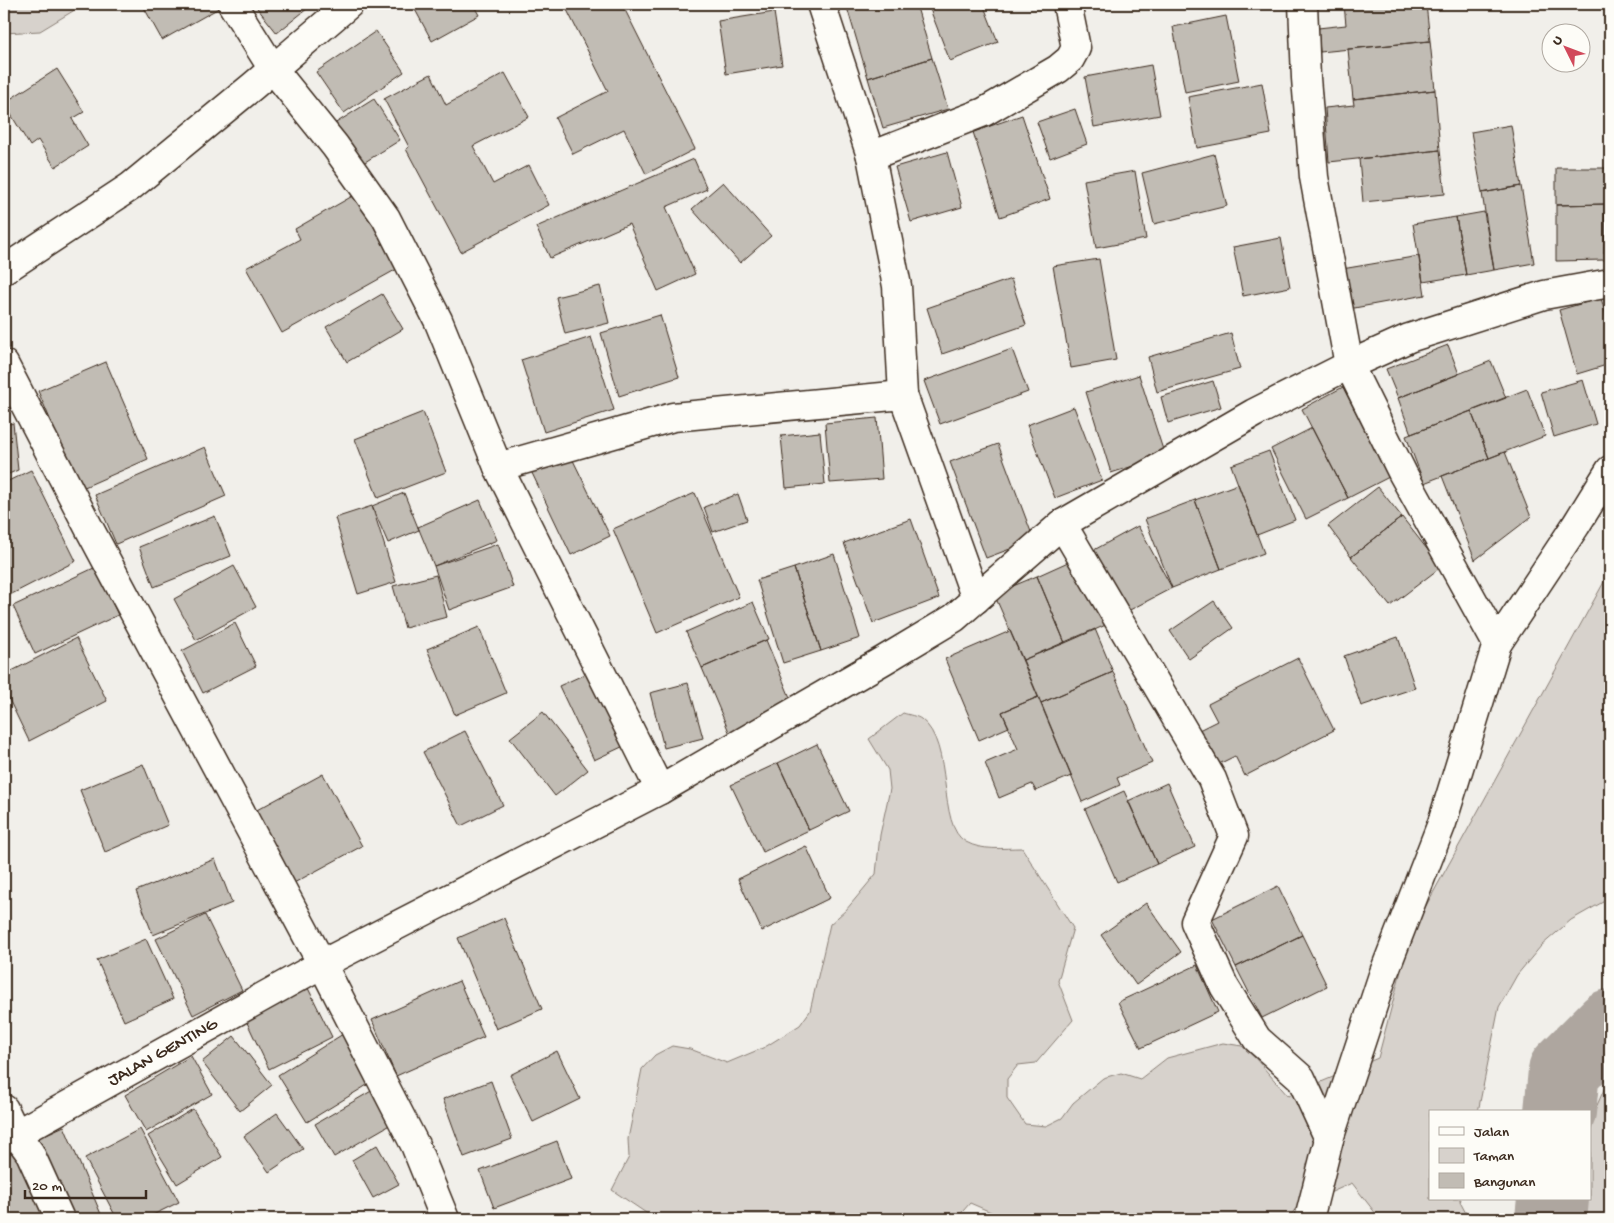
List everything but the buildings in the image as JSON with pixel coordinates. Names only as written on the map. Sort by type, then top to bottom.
[{"type":"street","points":[[232,4],[273,69],[335,146],[386,218],[438,320],[498,468],[660,790]]},
{"type":"street","points":[[4,270],[130,186],[349,4]]},
{"type":"street","points":[[820,4],[871,156],[897,286],[903,395],[976,599]]},
{"type":"street","points":[[871,156],[984,112],[1058,69],[1070,59],[1076,48],[1067,4]]},
{"type":"street","points":[[1303,4],[1306,78],[1314,177],[1349,365],[1403,474],[1497,644]]},
{"type":"street","name":"JALAN GENTING","points":[[10,1136],[322,964],[660,790],[954,618],[1062,524],[1254,414],[1349,365],[1409,338],[1544,295],[1610,283]]},
{"type":"street","points":[[4,364],[103,554],[322,964],[415,1145],[445,1219]]},
{"type":"street","points":[[498,468],[673,417],[903,395]]},
{"type":"street","points":[[1309,1219],[1329,1139],[1383,975],[1442,823],[1497,644],[1610,470]]},
{"type":"street","points":[[1062,524],[1212,779],[1234,836],[1195,922],[1224,986],[1257,1039],[1300,1078],[1329,1139]]},
{"type":"street","points":[[4,1109],[10,1136],[30,1153],[60,1219]]},
{"type":"green space","points":[[4,4],[77,4],[73,11],[40,31],[4,33]]},
{"type":"green space","points":[[1610,571],[1610,898],[1571,920],[1541,946],[1517,975],[1499,1007],[1478,1110],[1429,1110],[1429,1200],[1461,1200],[1469,1219],[1380,1219],[1352,1183],[1296,1208],[1288,1219],[1007,1219],[970,1203],[956,1219],[655,1219],[612,1190],[629,1157],[628,1139],[642,1069],[655,1055],[672,1046],[690,1049],[727,1063],[765,1047],[800,1025],[810,1011],[830,924],[846,910],[876,874],[880,835],[890,789],[888,770],[869,739],[903,713],[921,719],[931,731],[938,747],[951,820],[957,833],[966,842],[979,847],[1022,848],[1073,928],[1058,981],[1073,1020],[1036,1063],[1018,1065],[1007,1079],[1007,1098],[1025,1124],[1046,1126],[1062,1118],[1073,1103],[1103,1078],[1121,1073],[1140,1079],[1167,1058],[1223,1043],[1242,1046],[1256,1059],[1288,1096],[1378,1058],[1411,933]]},
{"type":"green space","points":[[1610,1080],[1610,1219],[1588,1219],[1585,1200],[1592,1200],[1592,1116]]},
{"type":"waterway","points":[[1560,1110],[1564,1071],[1610,1025]]},
{"type":"waterway","points":[[1551,1219],[1553,1200]]}]
